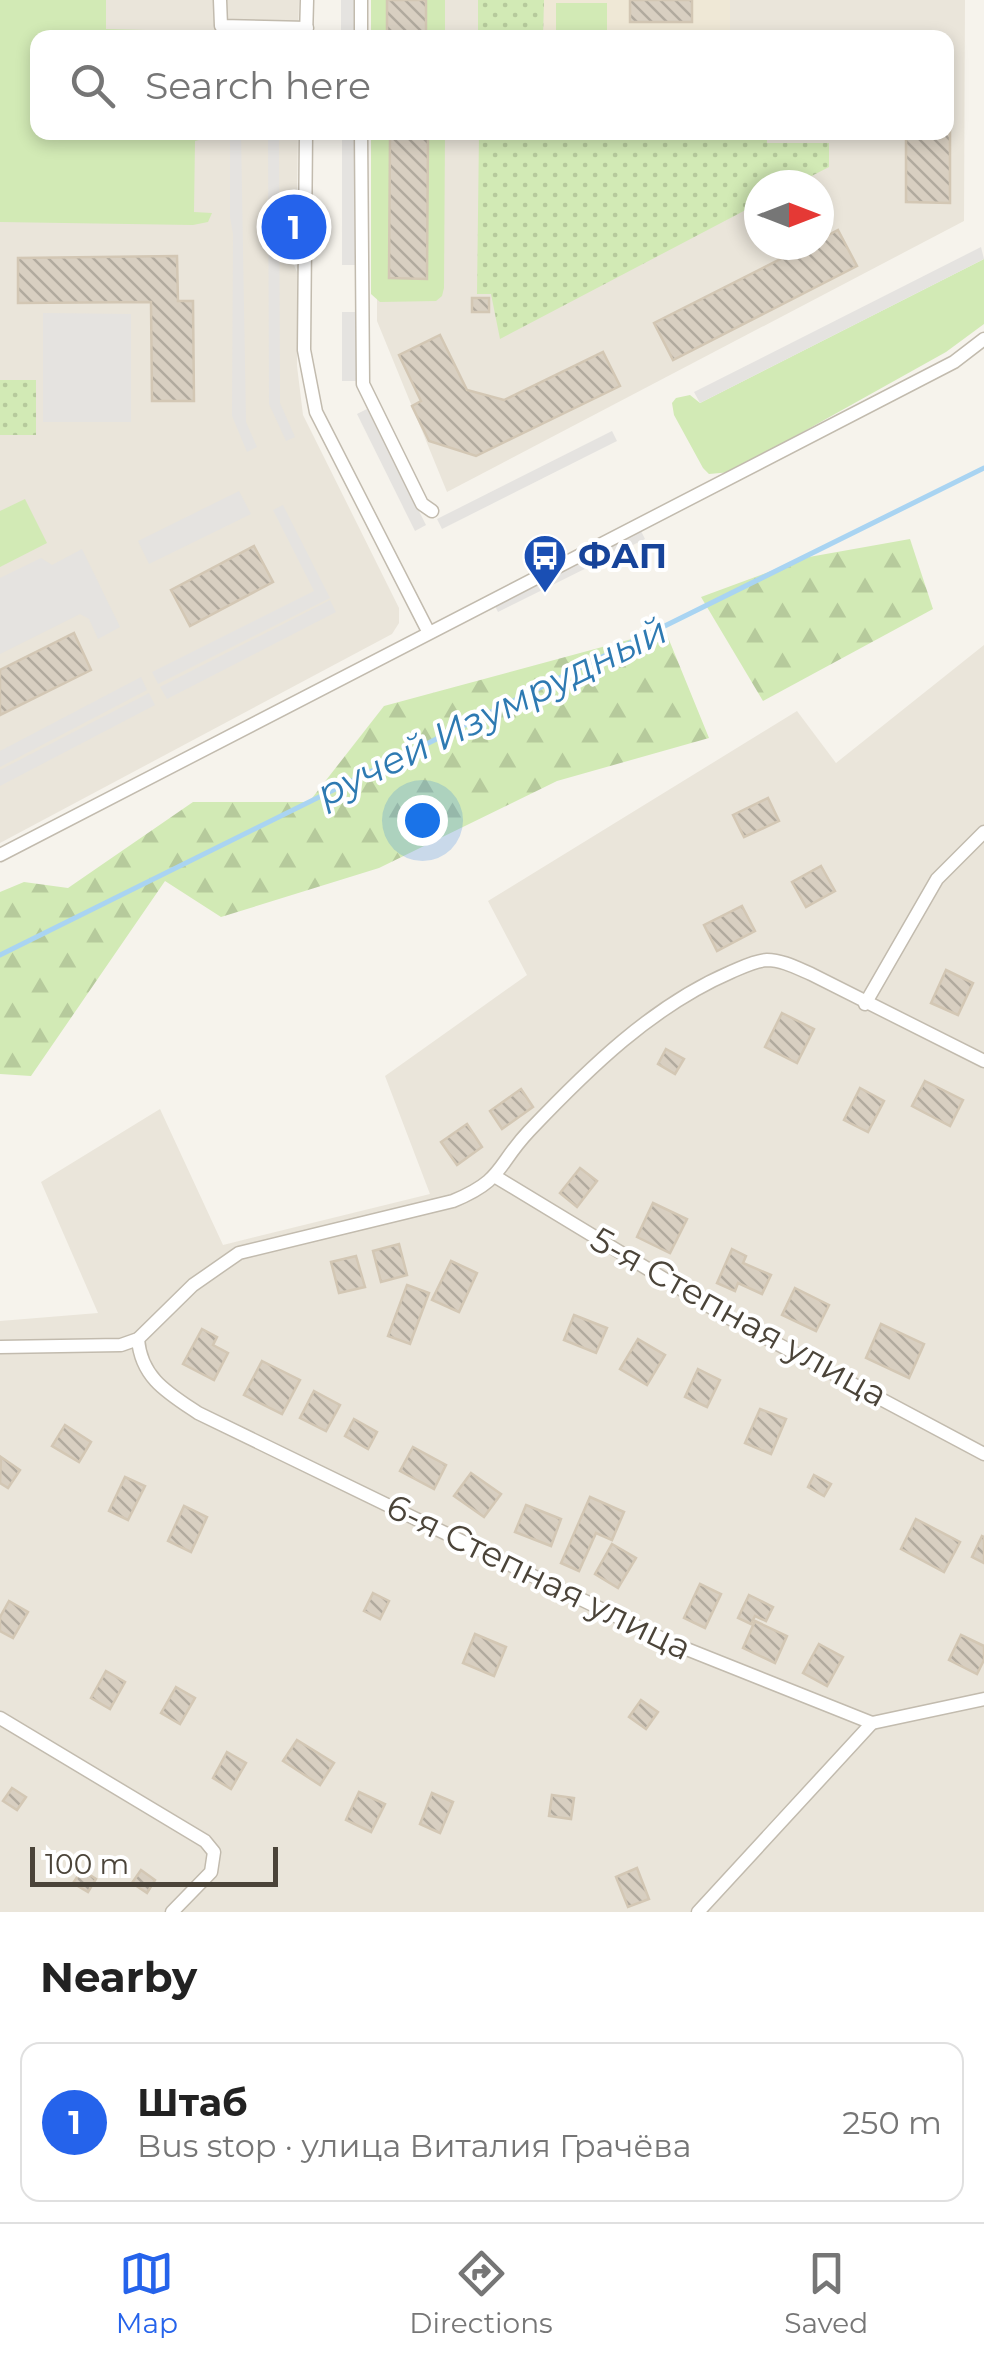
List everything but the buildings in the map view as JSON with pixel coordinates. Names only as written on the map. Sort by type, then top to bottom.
[{"type":"street","points":[[220,0],[221,26],[270,30]]},
{"type":"street","points":[[306,30],[307,0]]},
{"type":"street","points":[[361,30],[362,0]]},
{"type":"street","points":[[306,140],[304,350],[308,381],[316,412],[428,631]]},
{"type":"street","points":[[361,140],[363,384],[422,504],[432,511]]},
{"type":"street","points":[[0,854],[954,362],[984,339]]},
{"type":"street","points":[[865,1004],[937,879],[984,832]]},
{"type":"street","points":[[0,1347],[108,1347],[138,1340],[193,1285],[239,1253],[452,1202],[476,1192],[496,1177],[525,1134],[637,1029],[699,986],[752,963],[769,960],[810,974],[984,1061]]},
{"type":"street","name":"5-я Степная улица","points":[[496,1177],[727,1317],[984,1454]]},
{"type":"street","name":"6-я Степная улица","points":[[138,1340],[144,1368],[164,1391],[198,1412],[670,1642],[872,1723]]},
{"type":"street","points":[[698,1912],[872,1723],[984,1699]]},
{"type":"street","points":[[0,1718],[205,1841],[214,1852],[211,1872],[172,1912]]},
{"type":"shaded area","points":[[0,0],[299,0],[298,30],[30,30],[30,140],[298,140],[297,192],[290,206],[289,253],[297,272],[297,366],[303,415],[399,608],[399,623],[392,634],[0,843]]},
{"type":"shaded area","points":[[341,0],[355,0],[355,30],[341,30]]},
{"type":"shaded area","points":[[377,0],[965,0],[964,221],[447,492],[377,321],[377,140],[954,140],[954,30],[377,30]]},
{"type":"shaded area","points":[[544,0],[730,0],[730,30],[543,30]]},
{"type":"shaded area","points":[[230,140],[241,140],[246,422],[257,447],[247,452],[232,416]]},
{"type":"shaded area","points":[[268,140],[279,140],[280,403],[295,437],[286,441],[269,404]]},
{"type":"shaded area","points":[[342,140],[355,140],[356,265],[342,265]]},
{"type":"shaded area","points":[[981,247],[984,259],[700,403],[694,392]]},
{"type":"shaded area","points":[[342,312],[356,312],[356,381],[342,381]]},
{"type":"shaded area","points":[[43,313],[131,314],[131,422],[43,422]]},
{"type":"shaded area","points":[[367,409],[426,525],[415,531],[357,414]]},
{"type":"shaded area","points":[[612,431],[617,441],[442,529],[437,519]]},
{"type":"shaded area","points":[[239,491],[251,514],[149,564],[138,541]]},
{"type":"shaded area","points":[[283,505],[330,598],[158,684],[152,672],[314,591],[273,510]]},
{"type":"shaded area","points":[[640,529],[645,539],[498,612],[493,602]]},
{"type":"shaded area","points":[[82,549],[120,627],[98,639],[89,619],[80,614],[0,654],[0,578],[41,558],[52,565]]},
{"type":"shaded area","points":[[330,600],[336,612],[167,699],[160,687]]},
{"type":"shaded area","points":[[984,645],[984,1912],[0,1912],[0,1321],[98,1313],[41,1182],[160,1109],[223,1245],[430,1194],[385,1076],[527,975],[488,901],[797,711],[836,763]]},
{"type":"shaded area","points":[[141,677],[147,690],[0,767],[0,751]]},
{"type":"shaded area","points":[[149,693],[155,705],[0,786],[0,770]]},
{"type":"green space","points":[[0,0],[106,0],[106,29],[146,30],[30,30],[30,140],[199,140],[195,141],[194,212],[212,213],[208,222],[0,222]]},
{"type":"green space","points":[[371,0],[445,0],[445,30],[371,30]]},
{"type":"green space","points":[[478,0],[544,0],[543,30],[478,30]]},
{"type":"green space","points":[[556,3],[607,3],[607,30],[556,30]]},
{"type":"green space","points":[[371,140],[445,140],[442,296],[436,301],[380,302],[371,294]]},
{"type":"green space","points":[[479,140],[829,143],[829,167],[744,170],[744,211],[500,339],[491,294],[477,294]]},
{"type":"green space","points":[[984,259],[984,324],[946,352],[731,472],[709,474],[703,468],[674,415],[672,403],[676,398],[690,395],[700,403]]},
{"type":"green space","points":[[0,380],[36,380],[36,435],[0,435]]},
{"type":"green space","points":[[25,499],[47,543],[0,567],[0,511]]},
{"type":"green space","points":[[910,539],[933,609],[763,701],[701,597],[809,557]]},
{"type":"green space","points":[[665,630],[709,738],[557,781],[379,868],[221,917],[165,881],[31,1076],[0,1074],[0,892],[24,882],[68,888],[193,802],[309,802],[384,706]]},
{"type":"waterway","name":"ручей Изумрудный","points":[[0,955],[984,468]]},
{"type":"place","name":"Штаб","points":[[294,227]]},
{"type":"place","name":"ФАП","points":[[545,594]]}]
